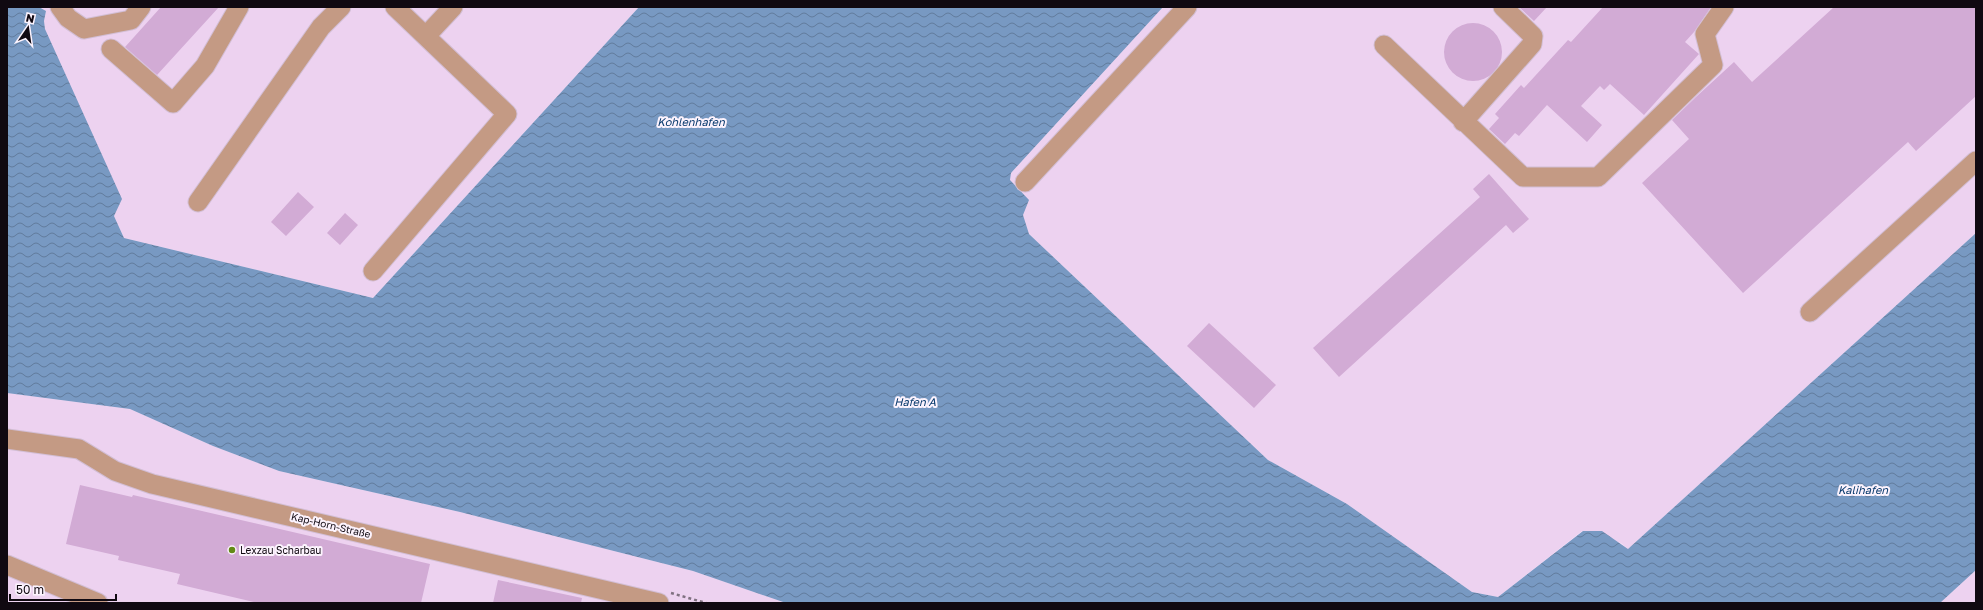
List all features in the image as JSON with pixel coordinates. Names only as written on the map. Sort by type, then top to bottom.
[{"type":"street","points":[[60,7],[68,18],[84,29],[131,20],[141,7]]},
{"type":"street","points":[[111,49],[173,103],[205,66],[239,7]]},
{"type":"street","points":[[198,202],[321,27],[340,7]]},
{"type":"street","points":[[373,271],[507,114],[395,7]]},
{"type":"street","points":[[426,36],[453,7]]},
{"type":"street","points":[[1025,182],[1187,7]]},
{"type":"street","points":[[1463,122],[1532,44],[1533,36],[1503,7]]},
{"type":"street","points":[[1384,44],[1463,122],[1523,177],[1598,177],[1713,65],[1706,34],[1724,7]]},
{"type":"street","points":[[1810,312],[1976,161]]},
{"type":"street","name":"Kap-Horn-Straße","points":[[7,439],[79,449],[115,470],[152,484],[640,601],[659,603]]},
{"type":"street","points":[[79,464],[115,470]]},
{"type":"street","points":[[7,565],[98,603]]},
{"type":"shaded area","points":[[39,7],[639,7],[373,298],[124,238],[114,216],[45,29],[44,21],[46,11]]},
{"type":"shaded area","points":[[1163,7],[1976,7],[1976,233],[1628,549],[1621,543],[1582,531],[1498,597],[1472,592],[1347,504],[1268,460],[1029,234],[1010,180],[1011,173]]},
{"type":"shaded area","points":[[7,393],[130,409],[213,446],[279,471],[460,512],[693,571],[786,603],[7,603]]},
{"type":"shaded area","points":[[1976,570],[1976,603],[1940,603]]},
{"type":"water","name":"Hafen A","points":[[7,7],[39,7],[46,11],[44,21],[45,29],[122,199],[114,216],[124,238],[373,298],[639,7],[1163,7],[1011,173],[1010,180],[1029,200],[1023,215],[1029,234],[1268,460],[1347,504],[1472,592],[1498,597],[1583,531],[1602,531],[1628,549],[1976,233],[1976,570],[1940,603],[786,603],[693,571],[460,512],[279,471],[213,446],[130,409],[7,393]]},
{"type":"building","points":[[161,7],[219,7],[157,75],[125,47]]},
{"type":"building","points":[[1519,7],[1547,7],[1534,21]]},
{"type":"building","points":[[1603,7],[1711,7],[1694,32],[1685,42],[1699,54],[1644,115],[1610,84],[1604,90],[1600,86],[1581,106],[1602,125],[1587,142],[1547,105],[1519,136],[1515,133],[1505,144],[1489,129],[1499,118],[1495,114],[1521,85],[1524,88],[1568,40],[1571,42]]},
{"type":"building","points":[[1834,7],[1976,7],[1976,96],[1916,151],[1908,142],[1743,293],[1642,183],[1689,139],[1672,120],[1734,62],[1752,82]]},
{"type":"building","points":[[1467,23],[1479,23],[1494,31],[1502,46],[1502,58],[1494,73],[1479,81],[1467,81],[1452,73],[1444,58],[1444,46],[1452,31]]},
{"type":"building","points":[[1489,174],[1529,219],[1513,233],[1506,225],[1339,377],[1313,348],[1480,197],[1473,189]]},
{"type":"building","points":[[298,192],[314,207],[286,236],[271,222]]},
{"type":"building","points":[[345,213],[358,225],[340,245],[327,233]]},
{"type":"building","points":[[1209,323],[1276,385],[1254,408],[1187,346]]},
{"type":"building","name":"Lexzau Scharbau","points":[[80,485],[132,497],[133,495],[430,564],[421,603],[258,603],[177,584],[180,574],[118,560],[119,556],[66,544]]},
{"type":"building","points":[[498,580],[582,598],[581,603],[493,603]]},
{"type":"place","name":"Lexzau Scharbau","points":[[232,550]]},
{"type":"water label","name":"Kohlenhafen","points":[[691,122]]},
{"type":"water label","name":"Kalihafen","points":[[1863,490]]}]
